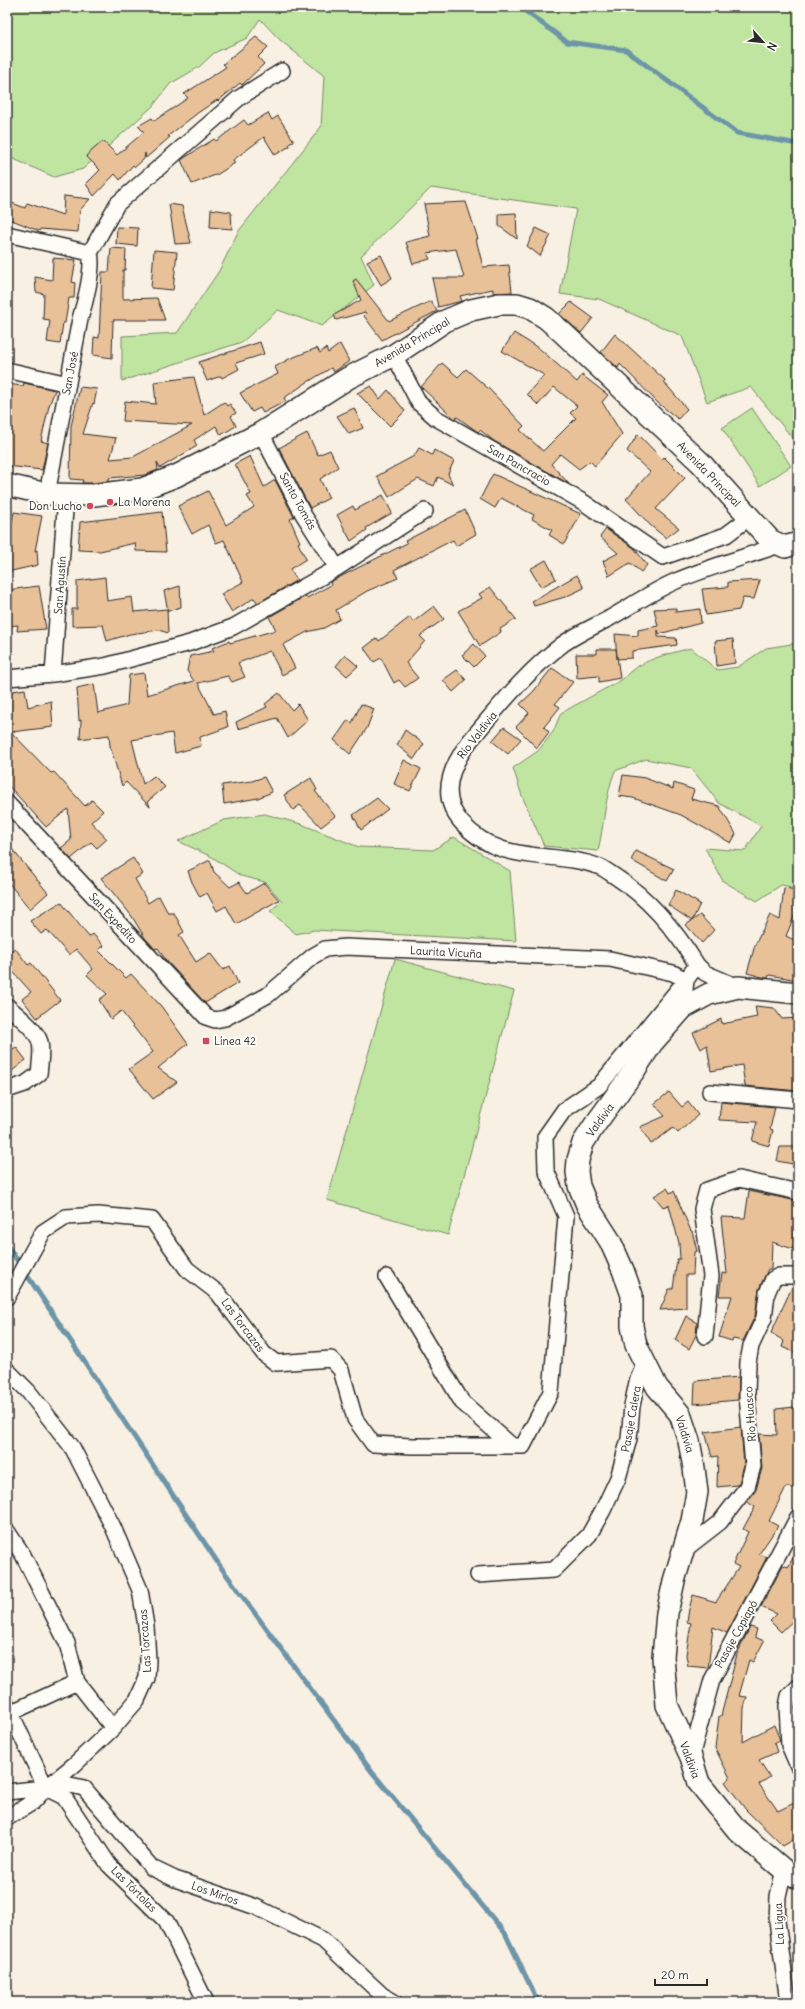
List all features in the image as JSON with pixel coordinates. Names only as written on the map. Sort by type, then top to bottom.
[{"type":"street","points":[[7,234],[90,253],[117,204],[239,98],[282,71]]},
{"type":"street","name":"San José","points":[[57,495],[68,384],[92,262],[90,253]]},
{"type":"street","name":"Avenida Principal","points":[[7,485],[57,495],[94,495],[142,489],[176,476],[261,433],[348,378],[394,355],[445,321],[471,310],[499,304],[517,304],[530,308],[546,318],[562,332],[695,458],[770,540],[789,544]]},
{"type":"street","name":"San Pancracio","points":[[394,355],[419,403],[436,418],[583,502],[663,557],[726,535],[750,517]]},
{"type":"street","points":[[7,370],[68,384]]},
{"type":"street","name":"Santo Tomás","points":[[261,433],[303,514],[337,568]]},
{"type":"street","name":"San Agustín","points":[[53,674],[57,495]]},
{"type":"street","points":[[7,678],[53,674],[105,666],[197,641],[233,627],[337,568],[425,511]]},
{"type":"street","name":"Río Valdivia","points":[[738,986],[705,973],[697,965],[684,944],[664,920],[633,888],[600,867],[559,858],[527,856],[508,852],[474,833],[462,823],[454,811],[448,797],[449,780],[455,762],[468,742],[525,676],[565,643],[675,582],[789,544]]},
{"type":"street","name":"San Expedito","points":[[7,804],[206,1017],[215,1020],[225,1018]]},
{"type":"street","name":"Laurita Vicuña","points":[[225,1018],[268,995],[313,956],[325,949],[346,947],[610,959],[667,972],[686,980]]},
{"type":"street","points":[[387,1276],[462,1402],[517,1446],[551,1392],[566,1216],[546,1170],[545,1137],[564,1110],[599,1086],[697,965]]},
{"type":"street","points":[[683,1008],[686,980]]},
{"type":"street","points":[[738,986],[798,993]]},
{"type":"street","name":"Valdivia","points":[[738,986],[709,994],[683,1008],[652,1043],[583,1143],[578,1160],[577,1172],[579,1186],[587,1205],[610,1241],[624,1270],[632,1295],[632,1326],[636,1345],[657,1387],[680,1414],[689,1441],[697,1492],[692,1521],[674,1581],[667,1613],[663,1657],[667,1705],[691,1757],[699,1784],[738,1831],[791,1874]]},
{"type":"street","points":[[7,1006],[28,1025],[40,1042],[39,1074],[25,1084],[7,1090]]},
{"type":"street","points":[[710,1092],[798,1100]]},
{"type":"street","points":[[705,1336],[711,1276],[702,1209],[707,1190],[739,1178],[798,1192]]},
{"type":"street","name":"Las Torcazas","points":[[7,1296],[43,1232],[66,1217],[98,1215],[152,1220],[187,1269],[218,1293],[264,1354],[276,1363],[331,1359],[341,1370],[355,1419],[373,1444],[412,1446],[517,1446]]},
{"type":"street","name":"Río Huasco","points":[[684,1550],[720,1522],[747,1487],[753,1466],[747,1395],[748,1362],[751,1346],[764,1318],[767,1293],[773,1279],[779,1276],[797,1276]]},
{"type":"street","name":"Pasaje Calera","points":[[478,1575],[554,1570],[589,1535],[618,1478],[629,1439],[632,1406],[637,1382],[645,1361]]},
{"type":"street","name":"Las Torcazas","points":[[7,1370],[28,1392],[72,1447],[114,1527],[140,1590],[146,1626],[148,1660],[147,1678],[137,1700],[113,1728],[75,1764],[46,1788],[33,1802],[7,1818]]},
{"type":"street","name":"Pasaje Copiapó","points":[[691,1757],[712,1680],[775,1564],[798,1517]]},
{"type":"street","points":[[7,1531],[23,1555],[67,1643],[77,1682],[113,1728]]},
{"type":"street","points":[[46,1788],[8,1709],[77,1682]]},
{"type":"street","points":[[793,1692],[787,1706],[789,1745],[798,1766]]},
{"type":"street","name":"Los Mirlos","points":[[7,1792],[70,1785],[84,1788],[152,1868],[175,1879],[256,1907],[323,1940],[384,2000]]},
{"type":"street","name":"Las Tórtolas","points":[[46,1788],[64,1797],[109,1865],[166,1921],[206,2002]]},
{"type":"street","name":"La Ligua","points":[[788,2002],[777,1921],[778,1896],[791,1874]]},
{"type":"green space","points":[[7,7],[798,7],[798,445],[751,387],[707,402],[682,336],[599,299],[560,294],[576,209],[431,188],[361,256],[374,285],[322,326],[278,310],[242,342],[122,381],[122,336],[177,333],[219,271],[238,232],[321,127],[324,76],[280,40],[260,19],[247,38],[214,53],[199,67],[170,84],[153,106],[83,169],[54,177],[7,156]]},
{"type":"green space","points":[[752,408],[791,466],[760,486],[722,428]]},
{"type":"green space","points":[[798,643],[798,888],[781,885],[757,901],[723,881],[705,848],[745,851],[761,826],[719,803],[691,768],[646,759],[615,771],[607,800],[598,851],[544,846],[522,796],[513,768],[538,751],[553,732],[561,713],[623,679],[629,672],[645,662],[663,655],[691,648],[717,670],[738,667],[766,648]]},
{"type":"green space","points":[[265,814],[301,824],[359,847],[433,850],[454,837],[510,871],[516,941],[314,930],[296,934],[270,911],[282,901],[265,882],[241,876],[212,857],[178,841],[224,820]]},
{"type":"green space","points":[[395,959],[514,991],[448,1235],[327,1200]]},
{"type":"building","points":[[256,37],[268,47],[258,57],[264,64],[242,85],[240,83],[218,101],[217,100],[199,112],[168,136],[170,137],[146,158],[145,153],[144,159],[135,167],[133,165],[120,180],[115,174],[94,196],[86,184],[100,170],[86,156],[103,141],[117,155],[144,132],[138,126],[152,118],[154,121],[188,98],[184,94],[226,67],[223,64]]},
{"type":"building","points":[[268,113],[272,120],[278,116],[294,141],[289,144],[290,146],[275,155],[264,137],[233,160],[235,163],[218,174],[192,184],[181,160],[214,139],[216,141],[244,120],[248,125]]},
{"type":"building","points":[[64,196],[90,199],[80,210],[78,232],[40,229],[39,231],[7,218],[7,201],[25,208],[27,203],[63,215]]},
{"type":"building","points":[[466,202],[478,239],[476,239],[483,267],[509,265],[512,292],[493,293],[493,289],[460,296],[462,301],[438,307],[432,278],[464,278],[456,249],[427,253],[430,259],[413,264],[406,242],[430,236],[424,204]]},
{"type":"building","points":[[169,204],[182,206],[191,243],[175,244]]},
{"type":"building","points":[[211,209],[231,212],[232,229],[210,227]]},
{"type":"building","points":[[516,213],[517,239],[499,226],[499,214]]},
{"type":"building","points":[[117,227],[138,228],[137,246],[116,244]]},
{"type":"building","points":[[536,228],[551,235],[540,256],[527,246]]},
{"type":"building","points":[[111,248],[126,249],[125,270],[123,270],[123,299],[157,298],[165,320],[113,320],[112,358],[93,355],[94,337],[99,338],[102,272],[109,272]]},
{"type":"building","points":[[154,250],[177,252],[173,290],[151,288]]},
{"type":"building","points":[[381,255],[392,278],[381,285],[367,261]]},
{"type":"building","points":[[53,258],[76,260],[72,282],[75,283],[74,298],[69,298],[60,344],[47,342],[50,320],[43,319],[44,294],[36,292],[35,277],[52,280]]},
{"type":"building","points":[[356,279],[389,321],[431,301],[437,311],[382,340],[364,316],[366,314],[365,312],[336,320],[334,315],[361,300],[353,281]]},
{"type":"building","points":[[571,302],[593,318],[581,333],[559,314]]},
{"type":"building","points":[[514,333],[540,349],[577,382],[582,375],[608,395],[602,402],[622,434],[595,466],[590,461],[579,469],[560,454],[551,464],[569,484],[494,441],[480,430],[478,432],[457,417],[455,419],[421,387],[442,363],[458,377],[466,369],[490,390],[524,426],[520,430],[543,451],[576,418],[570,413],[577,406],[554,387],[538,405],[527,394],[544,375],[502,351]]},
{"type":"building","points":[[615,334],[665,380],[664,382],[687,409],[678,419],[658,403],[620,364],[618,368],[601,352]]},
{"type":"building","points":[[260,342],[264,354],[236,363],[239,369],[222,378],[221,376],[207,381],[199,362]]},
{"type":"building","points":[[340,344],[349,361],[334,372],[331,368],[306,383],[284,398],[286,401],[263,413],[260,408],[252,412],[240,393],[278,374],[275,367],[289,359],[317,348],[320,353],[326,348],[328,353]]},
{"type":"building","points":[[194,377],[204,415],[224,402],[227,406],[230,404],[236,413],[231,416],[236,426],[221,435],[216,426],[194,440],[197,446],[160,468],[157,462],[158,470],[145,475],[109,478],[109,481],[93,483],[82,483],[83,480],[70,479],[71,426],[80,387],[97,389],[94,404],[93,403],[83,434],[116,438],[110,459],[133,457],[192,425],[123,421],[125,401],[156,404],[154,382]]},
{"type":"building","points":[[24,383],[55,390],[49,406],[41,441],[48,443],[42,470],[7,466],[7,384],[23,386]]},
{"type":"building","points":[[371,386],[380,399],[388,390],[405,411],[390,426],[357,393]]},
{"type":"building","points":[[354,408],[363,428],[349,434],[337,416]]},
{"type":"building","points":[[307,433],[318,455],[330,450],[338,467],[320,479],[329,498],[310,508],[279,448]]},
{"type":"building","points":[[638,434],[662,459],[664,457],[685,478],[656,509],[679,528],[666,538],[651,526],[626,499],[650,472],[627,451]]},
{"type":"building","points":[[419,448],[432,455],[434,450],[454,461],[448,474],[453,485],[438,477],[434,486],[418,479],[389,497],[377,476],[414,456]]},
{"type":"building","points":[[250,456],[264,487],[275,480],[294,517],[290,519],[300,542],[298,543],[306,559],[290,569],[297,580],[258,603],[254,598],[232,612],[221,594],[243,582],[224,540],[216,543],[208,525],[192,534],[178,506],[208,491],[226,525],[254,507],[247,496],[251,494],[235,464]]},
{"type":"building","points":[[493,474],[581,514],[564,544],[549,535],[552,530],[532,519],[534,515],[501,498],[495,508],[480,499]]},
{"type":"building","points":[[383,495],[392,513],[366,528],[367,530],[351,541],[337,515],[353,506],[355,510]]},
{"type":"building","points":[[465,510],[476,534],[456,546],[453,540],[394,570],[398,578],[367,591],[336,610],[340,619],[324,628],[307,632],[283,645],[295,668],[282,675],[270,651],[238,663],[245,677],[232,682],[228,676],[198,683],[214,714],[225,711],[228,727],[200,737],[201,746],[175,753],[172,733],[132,740],[143,784],[154,776],[165,787],[148,801],[150,807],[126,782],[122,786],[110,746],[109,735],[80,739],[81,720],[79,721],[77,688],[94,684],[98,713],[127,705],[129,675],[144,673],[147,695],[194,681],[187,671],[190,656],[214,651],[212,648],[229,641],[230,643],[276,630],[269,617],[306,596],[307,598],[331,585],[330,582],[407,543],[405,541]]},
{"type":"building","points":[[14,512],[42,516],[35,551],[37,550],[38,565],[7,572],[7,547]]},
{"type":"building","points":[[162,512],[166,552],[136,551],[135,543],[100,551],[78,550],[80,522]]},
{"type":"building","points":[[606,529],[634,548],[647,565],[641,572],[630,563],[609,576],[603,561],[618,553],[600,537]]},
{"type":"building","points":[[546,560],[556,579],[541,587],[530,569]]},
{"type":"building","points":[[577,575],[584,588],[565,597],[534,606],[532,601]]},
{"type":"building","points":[[105,577],[107,601],[132,597],[134,612],[167,609],[168,633],[159,630],[130,634],[107,641],[103,625],[72,626],[72,609],[77,609],[77,581]]},
{"type":"building","points":[[760,580],[754,599],[743,598],[739,610],[706,615],[702,589],[728,587],[728,582]]},
{"type":"building","points":[[39,586],[46,629],[17,631],[18,625],[7,626],[7,590]]},
{"type":"building","points":[[180,586],[181,607],[168,611],[164,591]]},
{"type":"building","points":[[490,587],[516,619],[500,629],[501,632],[480,646],[458,611],[482,598],[479,594]]},
{"type":"building","points":[[434,606],[444,619],[420,636],[425,641],[406,663],[418,678],[405,687],[399,680],[394,683],[381,658],[374,662],[364,648],[377,638],[379,641],[410,617],[413,622]]},
{"type":"building","points":[[676,608],[676,612],[700,609],[701,623],[659,634],[658,630],[658,637],[676,638],[677,645],[632,651],[632,658],[617,659],[615,634],[638,636],[638,630],[658,626],[654,609]]},
{"type":"building","points":[[733,639],[735,663],[717,666],[715,641]]},
{"type":"building","points":[[474,644],[485,656],[474,667],[462,655]]},
{"type":"building","points":[[597,649],[616,649],[620,678],[599,682],[599,676],[577,678],[576,654],[597,654]]},
{"type":"building","points":[[345,655],[358,666],[347,676],[336,666]]},
{"type":"building","points":[[552,668],[573,682],[555,704],[560,707],[544,727],[549,732],[537,748],[516,727],[529,713],[520,704],[533,692]]},
{"type":"building","points":[[457,670],[466,680],[453,692],[443,680]]},
{"type":"building","points":[[25,689],[28,707],[51,701],[53,727],[11,732],[51,773],[54,772],[85,806],[92,800],[103,811],[91,822],[107,839],[97,848],[91,842],[71,859],[61,848],[71,840],[68,809],[46,827],[7,784],[7,728],[9,730],[7,692]]},
{"type":"building","points":[[279,693],[292,710],[298,704],[308,720],[288,738],[277,718],[238,729],[236,722],[267,707],[265,704]]},
{"type":"building","points":[[361,704],[374,709],[367,728],[350,754],[334,740],[348,720],[352,723]]},
{"type":"building","points":[[504,727],[521,739],[508,754],[492,741]]},
{"type":"building","points":[[405,730],[424,744],[414,759],[397,745]]},
{"type":"building","points":[[404,760],[421,769],[410,791],[394,784]]},
{"type":"building","points":[[623,775],[645,778],[673,789],[674,783],[694,790],[691,799],[719,806],[736,834],[731,843],[681,815],[633,798],[619,796]]},
{"type":"building","points":[[264,777],[272,792],[258,798],[224,804],[222,785],[252,781]]},
{"type":"building","points":[[311,778],[317,790],[315,791],[335,816],[321,827],[300,805],[293,810],[284,795]]},
{"type":"building","points":[[377,798],[388,809],[361,830],[353,815]]},
{"type":"building","points":[[7,843],[48,893],[30,909],[7,881]]},
{"type":"building","points":[[636,851],[674,869],[667,881],[631,860]]},
{"type":"building","points":[[133,858],[143,874],[135,879],[148,903],[159,896],[168,913],[174,913],[184,932],[179,935],[196,962],[210,953],[223,970],[230,966],[238,983],[205,1003],[165,959],[158,948],[155,949],[145,938],[131,915],[101,878]]},
{"type":"building","points":[[210,860],[214,872],[230,887],[239,882],[247,893],[264,883],[279,900],[236,924],[226,906],[217,911],[207,893],[200,897],[192,882],[188,871]]},
{"type":"building","points":[[784,888],[798,890],[798,907],[786,936],[798,942],[798,980],[769,975],[768,978],[766,978],[747,973],[755,945],[770,915],[780,920]]},
{"type":"building","points":[[676,890],[700,904],[692,921],[668,905]]},
{"type":"building","points":[[61,902],[89,937],[93,934],[104,946],[98,950],[126,978],[131,974],[161,1006],[188,1044],[158,1068],[177,1082],[153,1099],[129,1069],[153,1052],[121,1011],[111,1019],[99,1000],[107,994],[87,975],[93,969],[76,949],[69,955],[47,930],[41,934],[30,921]]},
{"type":"building","points":[[700,915],[714,930],[702,943],[686,925]]},
{"type":"building","points":[[15,948],[28,965],[31,963],[60,1000],[37,1018],[22,999],[31,992],[7,965],[7,954]]},
{"type":"building","points":[[755,1006],[774,1008],[782,1019],[798,1018],[798,1091],[745,1086],[742,1065],[711,1071],[707,1045],[701,1049],[693,1033],[721,1019],[722,1024],[757,1017]]},
{"type":"building","points":[[16,1047],[26,1060],[7,1075],[7,1053]]},
{"type":"building","points":[[669,1092],[682,1107],[688,1102],[698,1115],[678,1133],[673,1128],[651,1144],[640,1127],[665,1116],[654,1104]]},
{"type":"building","points":[[721,1102],[775,1107],[770,1129],[773,1130],[769,1146],[752,1141],[757,1122],[719,1120]]},
{"type":"building","points":[[780,1147],[798,1147],[798,1165],[777,1161]]},
{"type":"building","points":[[667,1188],[670,1193],[674,1191],[692,1231],[697,1251],[694,1252],[693,1275],[686,1275],[686,1308],[660,1310],[669,1289],[673,1289],[677,1259],[680,1259],[679,1243],[669,1205],[663,1207],[654,1196]]},
{"type":"building","points":[[749,1191],[797,1201],[793,1249],[772,1242],[771,1269],[768,1269],[759,1289],[755,1316],[743,1341],[733,1339],[732,1341],[719,1337],[732,1296],[719,1296],[722,1273],[727,1274],[721,1217],[745,1218]]},
{"type":"building","points":[[793,1285],[798,1285],[798,1354],[782,1347],[784,1341],[771,1333]]},
{"type":"building","points":[[686,1316],[697,1323],[696,1335],[689,1349],[675,1340]]},
{"type":"building","points":[[739,1377],[738,1400],[694,1404],[695,1381]]},
{"type":"building","points":[[794,1407],[798,1438],[798,1469],[794,1488],[786,1487],[769,1521],[778,1526],[759,1554],[767,1557],[727,1633],[713,1627],[708,1668],[688,1666],[686,1655],[691,1623],[687,1622],[693,1595],[716,1602],[739,1567],[733,1564],[748,1532],[743,1529],[755,1507],[747,1502],[756,1490],[762,1468],[759,1434],[777,1435],[776,1409]]},
{"type":"building","points":[[741,1427],[744,1465],[739,1483],[737,1485],[717,1487],[718,1456],[712,1457],[705,1432]]},
{"type":"building","points":[[798,1549],[798,1616],[781,1632],[770,1621],[777,1614],[761,1607],[783,1565],[788,1567]]},
{"type":"building","points":[[750,1627],[757,1629],[755,1637],[764,1641],[753,1662],[749,1660],[739,1696],[747,1697],[744,1708],[743,1742],[774,1725],[780,1740],[774,1743],[777,1752],[759,1760],[770,1777],[759,1784],[778,1811],[798,1801],[798,1837],[783,1846],[746,1810],[725,1782],[730,1778],[715,1748],[719,1716],[721,1716],[737,1654]]},
{"type":"waterway","points":[[520,7],[567,42],[626,50],[737,133],[798,144]]},
{"type":"waterway","points":[[7,1245],[220,1566],[372,1772],[505,1933],[538,2002]]},
{"type":"place","name":"La Morena","points":[[110,502]]},
{"type":"place","name":"Don Lucho","points":[[90,506]]},
{"type":"place","name":"Línea 42","points":[[206,1041]]}]
